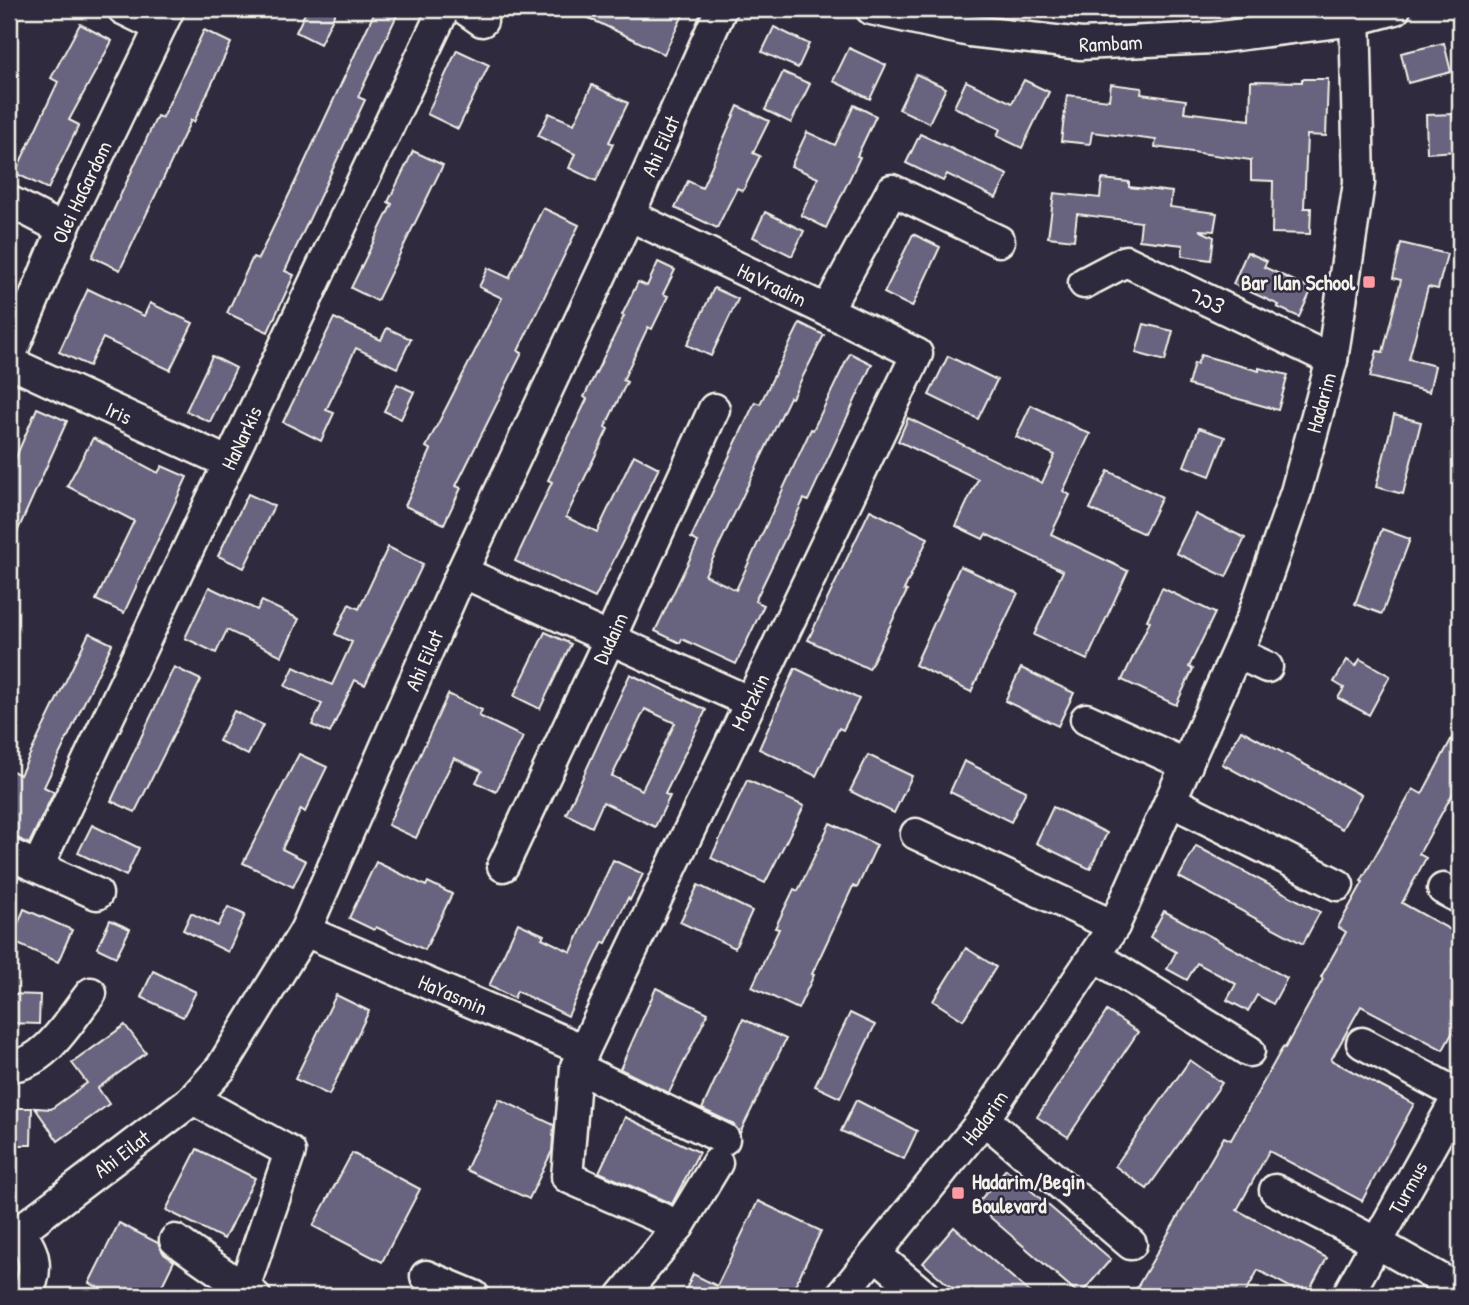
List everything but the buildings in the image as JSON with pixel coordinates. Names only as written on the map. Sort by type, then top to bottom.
[{"type":"street","name":"Olei HaGardom","points":[[9,360],[63,229],[165,18],[123,9]]},
{"type":"street","name":"HaNarkis","points":[[38,866],[444,9]]},
{"type":"street","name":"Ahi Eilat","points":[[13,1230],[193,1099],[221,1068],[304,931],[462,572],[629,215],[721,9]]},
{"type":"street","name":"Rambam","points":[[871,9],[970,31],[1081,44],[1213,38],[1395,9]]},
{"type":"street","name":"Hadarim","points":[[841,1296],[984,1119],[1114,926],[1253,616],[1296,492],[1332,360],[1359,183],[1354,15]]},
{"type":"street","points":[[827,310],[892,190],[999,241]]},
{"type":"street","points":[[9,201],[63,229]]},
{"type":"street","name":"HaVradim","points":[[629,215],[917,354]]},
{"type":"street","name":"צבר","points":[[1084,283],[1125,261],[1332,360]]},
{"type":"street","name":"Motzkin","points":[[580,1058],[917,354]]},
{"type":"street","name":"Iris","points":[[9,360],[229,463]]},
{"type":"street","name":"Dudaim","points":[[503,866],[714,409]]},
{"type":"street","points":[[462,572],[750,702]]},
{"type":"street","points":[[1237,653],[1267,667]]},
{"type":"street","points":[[1086,719],[1187,765]]},
{"type":"street","points":[[1171,802],[1338,885]]},
{"type":"street","points":[[916,834],[1114,926]]},
{"type":"street","points":[[9,854],[97,894]]},
{"type":"street","name":"HaYasmin","points":[[304,931],[580,1058],[721,1151],[679,1226],[622,1296]]},
{"type":"street","points":[[1095,956],[1249,1051]]},
{"type":"street","points":[[9,1066],[20,1066],[44,1052],[91,993]]},
{"type":"street","name":"Turmus","points":[[1348,1296],[1460,1094],[1362,1043]]},
{"type":"street","points":[[580,1058],[567,1177],[679,1226]]},
{"type":"street","points":[[175,1240],[249,1292],[290,1152],[193,1099]]},
{"type":"street","points":[[984,1119],[1132,1244]]},
{"type":"street","points":[[1275,1190],[1377,1242],[1460,1290]]},
{"type":"street","points":[[13,1230],[29,1247],[35,1264],[37,1291]]},
{"type":"street","points":[[875,1254],[925,1296]]},
{"type":"street","points":[[426,1276],[474,1296]]},
{"type":"place","name":"Bar Ilan School","points":[[1369,282]]},
{"type":"place","name":"Hadarim/Begin Boulevard","points":[[958,1193]]}]
